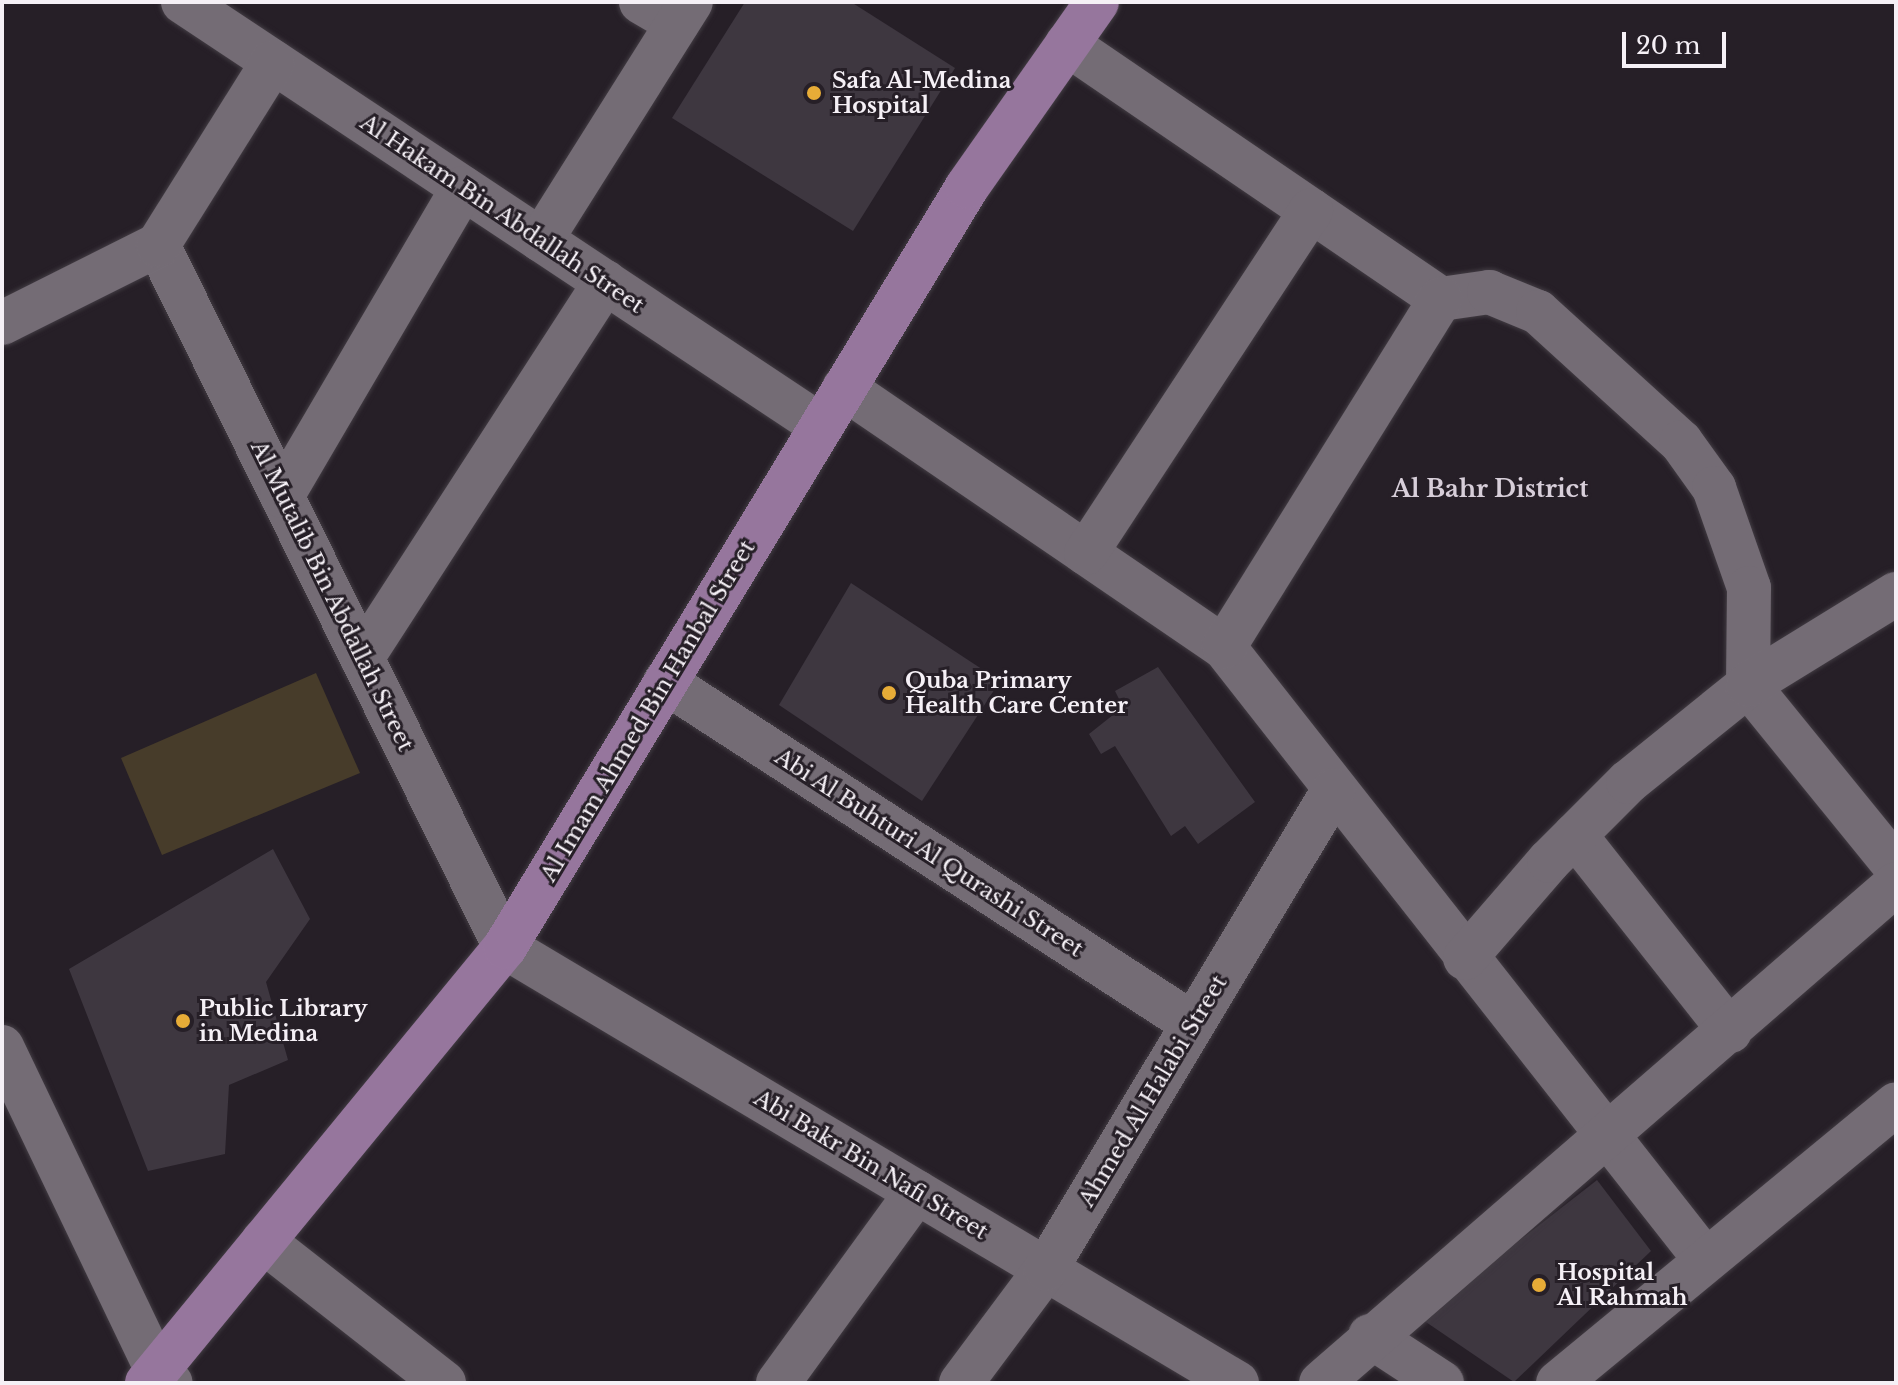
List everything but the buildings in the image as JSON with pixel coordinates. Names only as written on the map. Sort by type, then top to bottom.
[{"type":"main road","name":"Al Imam Ahmed Bin Hanbal Street","points":[[158,1379],[263,1241],[505,947],[967,187],[1097,2]]},
{"type":"street","name":"Al Hakam Bin Abdallah Street","points":[[183,2],[820,425]]},
{"type":"street","points":[[541,240],[670,9]]},
{"type":"street","points":[[1067,44],[1441,299],[1489,292],[1538,312],[1681,442],[1714,488],[1749,588],[1748,685],[1896,867]]},
{"type":"street","points":[[2,323],[158,245],[273,62]]},
{"type":"street","points":[[282,496],[463,188]]},
{"type":"street","points":[[1086,553],[1311,210]]},
{"type":"street","name":"Al Mutalib Bin Abdallah Street","points":[[158,245],[505,947]]},
{"type":"street","points":[[362,658],[605,282]]},
{"type":"street","points":[[1224,647],[1441,299]]},
{"type":"street","points":[[844,388],[1224,647],[1333,791],[1704,1258]]},
{"type":"street","points":[[1465,958],[1575,835],[1628,782],[1748,685],[1896,594]]},
{"type":"street","name":"Abi Al Buhturi Al Qurashi Street","points":[[665,682],[1193,1024]]},
{"type":"street","name":"Ahmed Al Halabi Street","points":[[961,1383],[1046,1269],[1333,791]]},
{"type":"street","points":[[1575,835],[1730,1031]]},
{"type":"street","points":[[1321,1383],[1370,1336],[1608,1138],[1896,884]]},
{"type":"street","name":"Abi Bakr Bin Nafi Street","points":[[505,947],[1237,1383]]},
{"type":"street","points":[[2,1047],[158,1379]]},
{"type":"street","points":[[1558,1383],[1704,1258],[1896,1104]]},
{"type":"street","points":[[778,1383],[917,1192]]},
{"type":"street","points":[[263,1241],[444,1383]]},
{"type":"street","points":[[1370,1336],[1442,1383]]},
{"type":"shaded area","points":[[316,673],[360,773],[162,855],[121,758]]},
{"type":"place","name":"Safa Al-Medina Hospital","points":[[814,93]]},
{"type":"place","name":"Quba Primary Health Care Center","points":[[889,693]]},
{"type":"place","name":"Public Library in Medina","points":[[183,1021]]},
{"type":"place","name":"Hospital Al Rahmah","points":[[1539,1285]]},
{"type":"district","name":"Al Bahr District","points":[[1490,489]]}]
